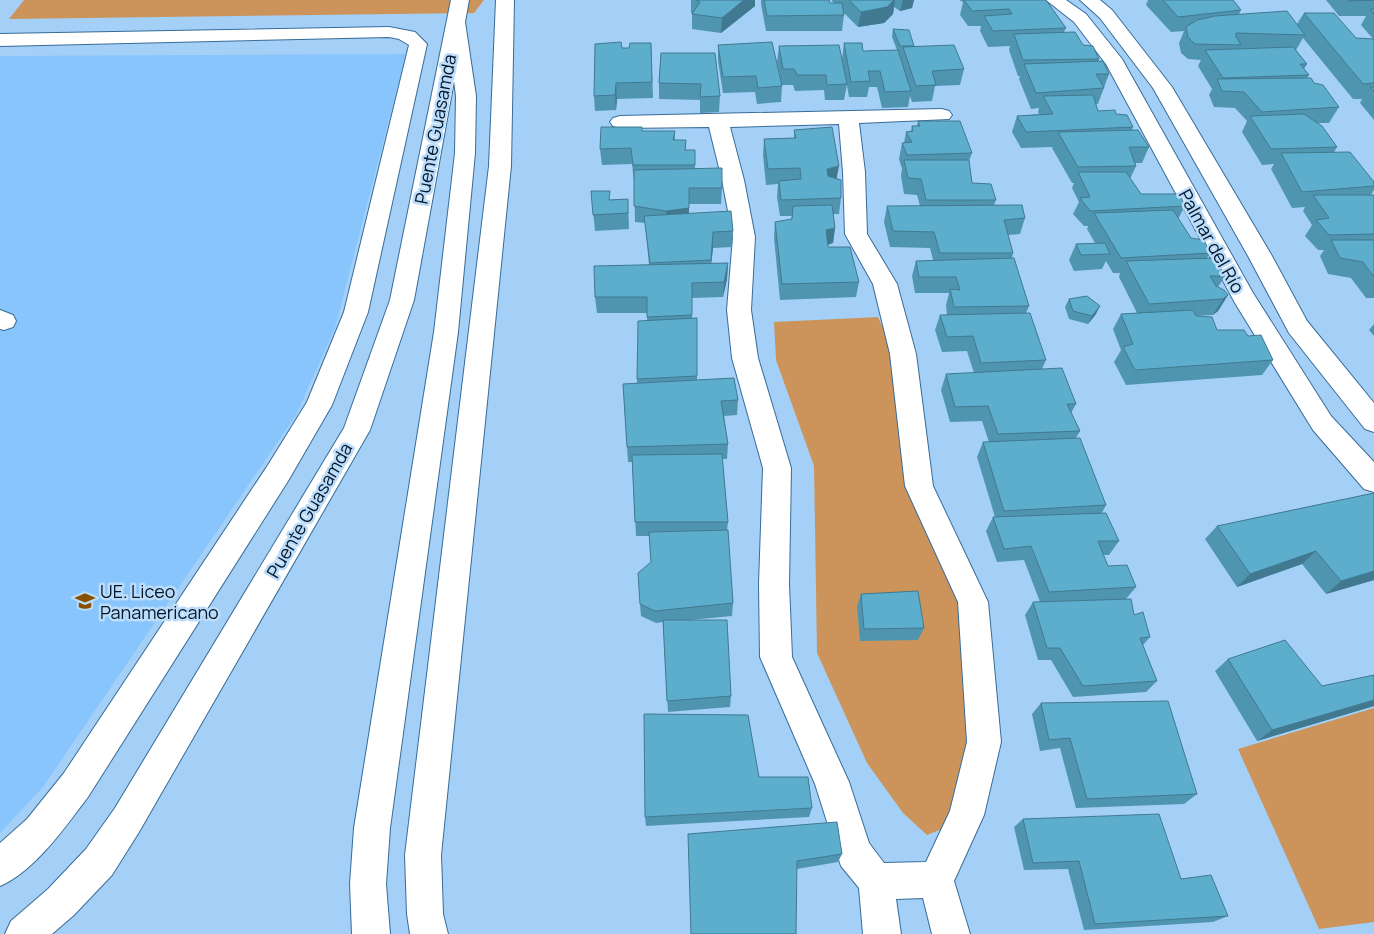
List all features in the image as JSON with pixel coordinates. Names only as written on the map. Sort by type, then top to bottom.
[{"type":"street","points":[[429,934],[424,914],[423,855],[500,166],[505,0]]},
{"type":"street","name":"Palmar del Río","points":[[1055,0],[1080,18],[1117,65],[1242,297],[1322,423],[1374,481]]},
{"type":"street","name":"Palmar del Río","points":[[1089,0],[1106,14],[1162,87],[1260,256],[1298,327],[1374,422]]},
{"type":"street","name":"Puente Guasamda","points":[[371,934],[368,884],[372,828],[446,332],[465,154],[466,96],[458,11]]},
{"type":"street","name":"Puente Guasamda","points":[[24,934],[61,902],[99,862],[126,820],[357,430],[402,300],[458,11]]},
{"type":"street","points":[[0,40],[389,32],[403,33],[413,38],[418,44],[356,312],[340,358],[319,405],[273,481],[76,785],[40,831],[0,868]]},
{"type":"street","points":[[1117,65],[1146,66]]},
{"type":"street","points":[[620,122],[848,118],[942,114]]},
{"type":"street","points":[[848,118],[854,172],[856,234],[885,284],[903,354],[919,486],[973,602],[984,742],[967,816],[936,880],[951,934]]},
{"type":"street","points":[[718,121],[733,180],[744,237],[739,310],[745,358],[777,468],[774,584],[776,657],[832,782],[854,853],[876,881],[882,934]]},
{"type":"street","points":[[1222,260],[1260,256]]},
{"type":"street","points":[[876,881],[936,880]]},
{"type":"shaded area","points":[[24,0],[484,0],[474,13],[9,19]]},
{"type":"shaded area","name":"UE. Liceo Panamericano","points":[[406,54],[335,328],[296,415],[43,787],[0,833],[0,56]]},
{"type":"shaded area","points":[[878,317],[895,354],[962,601],[971,742],[952,825],[927,835],[903,813],[867,763],[817,653],[814,466],[776,360],[774,322]]},
{"type":"shaded area","points":[[1374,708],[1374,922],[1319,929],[1238,749]]},
{"type":"building","points":[[696,0],[744,0],[722,18],[692,14],[700,2]]},
{"type":"building","points":[[764,0],[829,0],[830,3],[842,3],[844,15],[767,16]]},
{"type":"building","points":[[849,0],[894,0],[887,7],[861,12]]},
{"type":"building","points":[[964,0],[1046,0],[1066,28],[993,31],[984,16],[1012,14],[1009,9],[972,11]]},
{"type":"building","points":[[1163,0],[1233,0],[1241,10],[1178,17]]},
{"type":"building","points":[[1287,11],[1305,35],[1236,33],[1236,37],[1241,45],[1195,44],[1188,37],[1186,27],[1197,20],[1215,16]]},
{"type":"building","points":[[1304,13],[1334,13],[1356,38],[1374,39],[1374,83],[1363,84]]},
{"type":"building","points":[[893,29],[909,30],[914,46],[900,46]]},
{"type":"building","points":[[1075,32],[1083,45],[1093,46],[1099,59],[1023,60],[1014,34]]},
{"type":"building","points":[[621,42],[622,48],[629,48],[630,43],[651,43],[652,82],[616,83],[615,95],[594,96],[595,44]]},
{"type":"building","points":[[772,42],[782,86],[758,88],[756,76],[723,77],[718,45]]},
{"type":"building","points":[[844,43],[862,43],[863,51],[898,50],[911,91],[885,92],[880,71],[868,71],[870,81],[851,82]]},
{"type":"building","points":[[839,45],[847,84],[827,85],[826,75],[797,75],[794,69],[783,69],[779,46]]},
{"type":"building","points":[[954,45],[964,69],[932,71],[936,85],[916,86],[903,47]]},
{"type":"building","points":[[1293,47],[1307,64],[1300,64],[1309,75],[1223,78],[1205,50]]},
{"type":"building","points":[[661,53],[715,53],[720,96],[700,97],[701,84],[659,83]]},
{"type":"building","points":[[1103,61],[1109,74],[1096,74],[1104,88],[1036,93],[1024,64]]},
{"type":"building","points":[[1311,78],[1314,83],[1323,85],[1339,107],[1262,112],[1244,92],[1222,91],[1217,79]]},
{"type":"building","points":[[1093,95],[1098,111],[1115,110],[1116,114],[1127,115],[1133,127],[1026,132],[1017,116],[1053,114],[1043,96]]},
{"type":"building","points":[[1304,114],[1322,126],[1337,147],[1271,149],[1250,116]]},
{"type":"building","points":[[918,121],[960,121],[972,153],[907,155],[902,143],[912,142],[906,132],[913,131],[912,126],[920,126]]},
{"type":"building","points":[[601,127],[642,127],[642,131],[675,131],[673,140],[686,140],[685,150],[695,150],[695,165],[633,165],[631,148],[600,149]]},
{"type":"building","points":[[832,127],[839,166],[827,169],[828,176],[841,180],[841,198],[781,200],[779,181],[801,179],[800,168],[768,169],[764,139],[796,138],[794,130]]},
{"type":"building","points":[[1138,130],[1149,147],[1129,147],[1136,166],[1078,167],[1058,132]]},
{"type":"building","points":[[1350,152],[1374,182],[1374,186],[1302,192],[1281,153]]},
{"type":"building","points":[[904,160],[969,160],[972,183],[991,184],[996,200],[926,200],[921,179],[908,178]]},
{"type":"building","points":[[722,168],[722,188],[689,188],[689,208],[666,211],[634,206],[634,170]]},
{"type":"building","points":[[1078,172],[1126,172],[1141,194],[1180,194],[1185,206],[1090,211],[1080,198],[1090,197]]},
{"type":"building","points":[[591,191],[610,191],[609,200],[628,199],[628,213],[593,215]]},
{"type":"building","points":[[1313,195],[1374,195],[1374,234],[1329,235],[1316,220],[1329,218]]},
{"type":"building","points":[[832,205],[835,228],[826,230],[828,247],[850,247],[859,282],[782,284],[775,222],[792,219],[793,206]]},
{"type":"building","points":[[1022,205],[1025,218],[1004,220],[1013,253],[940,253],[934,232],[893,231],[887,206]]},
{"type":"building","points":[[1173,210],[1191,238],[1204,240],[1210,253],[1121,258],[1094,213]]},
{"type":"building","points":[[731,211],[733,231],[713,232],[711,260],[650,263],[644,216]]},
{"type":"building","points":[[1331,240],[1374,240],[1374,277],[1363,262],[1340,258]]},
{"type":"building","points":[[1105,243],[1110,254],[1081,255],[1076,244]]},
{"type":"building","points":[[1014,258],[1029,306],[954,307],[950,289],[960,290],[956,277],[919,277],[916,261]]},
{"type":"building","points":[[1215,258],[1225,276],[1210,276],[1216,286],[1224,290],[1228,295],[1223,299],[1149,304],[1126,261]]},
{"type":"building","points":[[728,263],[724,282],[692,283],[692,315],[647,317],[647,297],[595,297],[594,266]]},
{"type":"building","points":[[1087,296],[1100,306],[1092,316],[1073,311],[1069,299]]},
{"type":"building","points":[[1193,310],[1196,316],[1212,317],[1217,330],[1244,330],[1248,336],[1261,335],[1273,360],[1135,370],[1123,347],[1133,344],[1121,314]]},
{"type":"building","points":[[1030,313],[1046,360],[981,363],[973,336],[947,337],[940,315]]},
{"type":"building","points":[[697,318],[697,376],[637,379],[638,321]]},
{"type":"building","points":[[1062,368],[1076,404],[1067,404],[1080,431],[998,434],[988,406],[955,407],[946,374]]},
{"type":"building","points":[[734,378],[738,400],[721,401],[728,444],[627,447],[623,384]]},
{"type":"building","points":[[1080,438],[1106,505],[1004,511],[983,442]]},
{"type":"building","points":[[722,454],[728,522],[635,522],[632,455]]},
{"type":"building","points":[[1374,493],[1374,571],[1341,581],[1316,551],[1250,574],[1217,526]]},
{"type":"building","points":[[1106,513],[1119,541],[1098,541],[1108,566],[1127,565],[1136,587],[1049,592],[1031,546],[1004,549],[993,517]]},
{"type":"building","points":[[728,530],[733,603],[655,611],[640,604],[638,573],[651,562],[649,532]]},
{"type":"building","points":[[918,591],[924,628],[864,629],[861,594]]},
{"type":"building","points":[[1131,599],[1134,615],[1143,612],[1150,637],[1140,638],[1157,681],[1083,686],[1060,648],[1047,648],[1033,602]]},
{"type":"building","points":[[663,620],[727,620],[731,696],[667,701]]},
{"type":"building","points":[[1285,640],[1322,686],[1374,675],[1374,700],[1272,730],[1228,659]]},
{"type":"building","points":[[1168,701],[1197,794],[1087,799],[1070,738],[1049,740],[1041,703]]},
{"type":"building","points":[[644,714],[748,715],[759,777],[808,777],[812,808],[645,817]]},
{"type":"building","points":[[1159,814],[1181,879],[1211,875],[1228,916],[1095,924],[1079,861],[1033,863],[1023,819]]},
{"type":"building","points":[[837,822],[842,854],[797,861],[796,934],[691,934],[688,834]]},
{"type":"place","name":"UE. Liceo Panamericano","points":[[85,601]]}]
